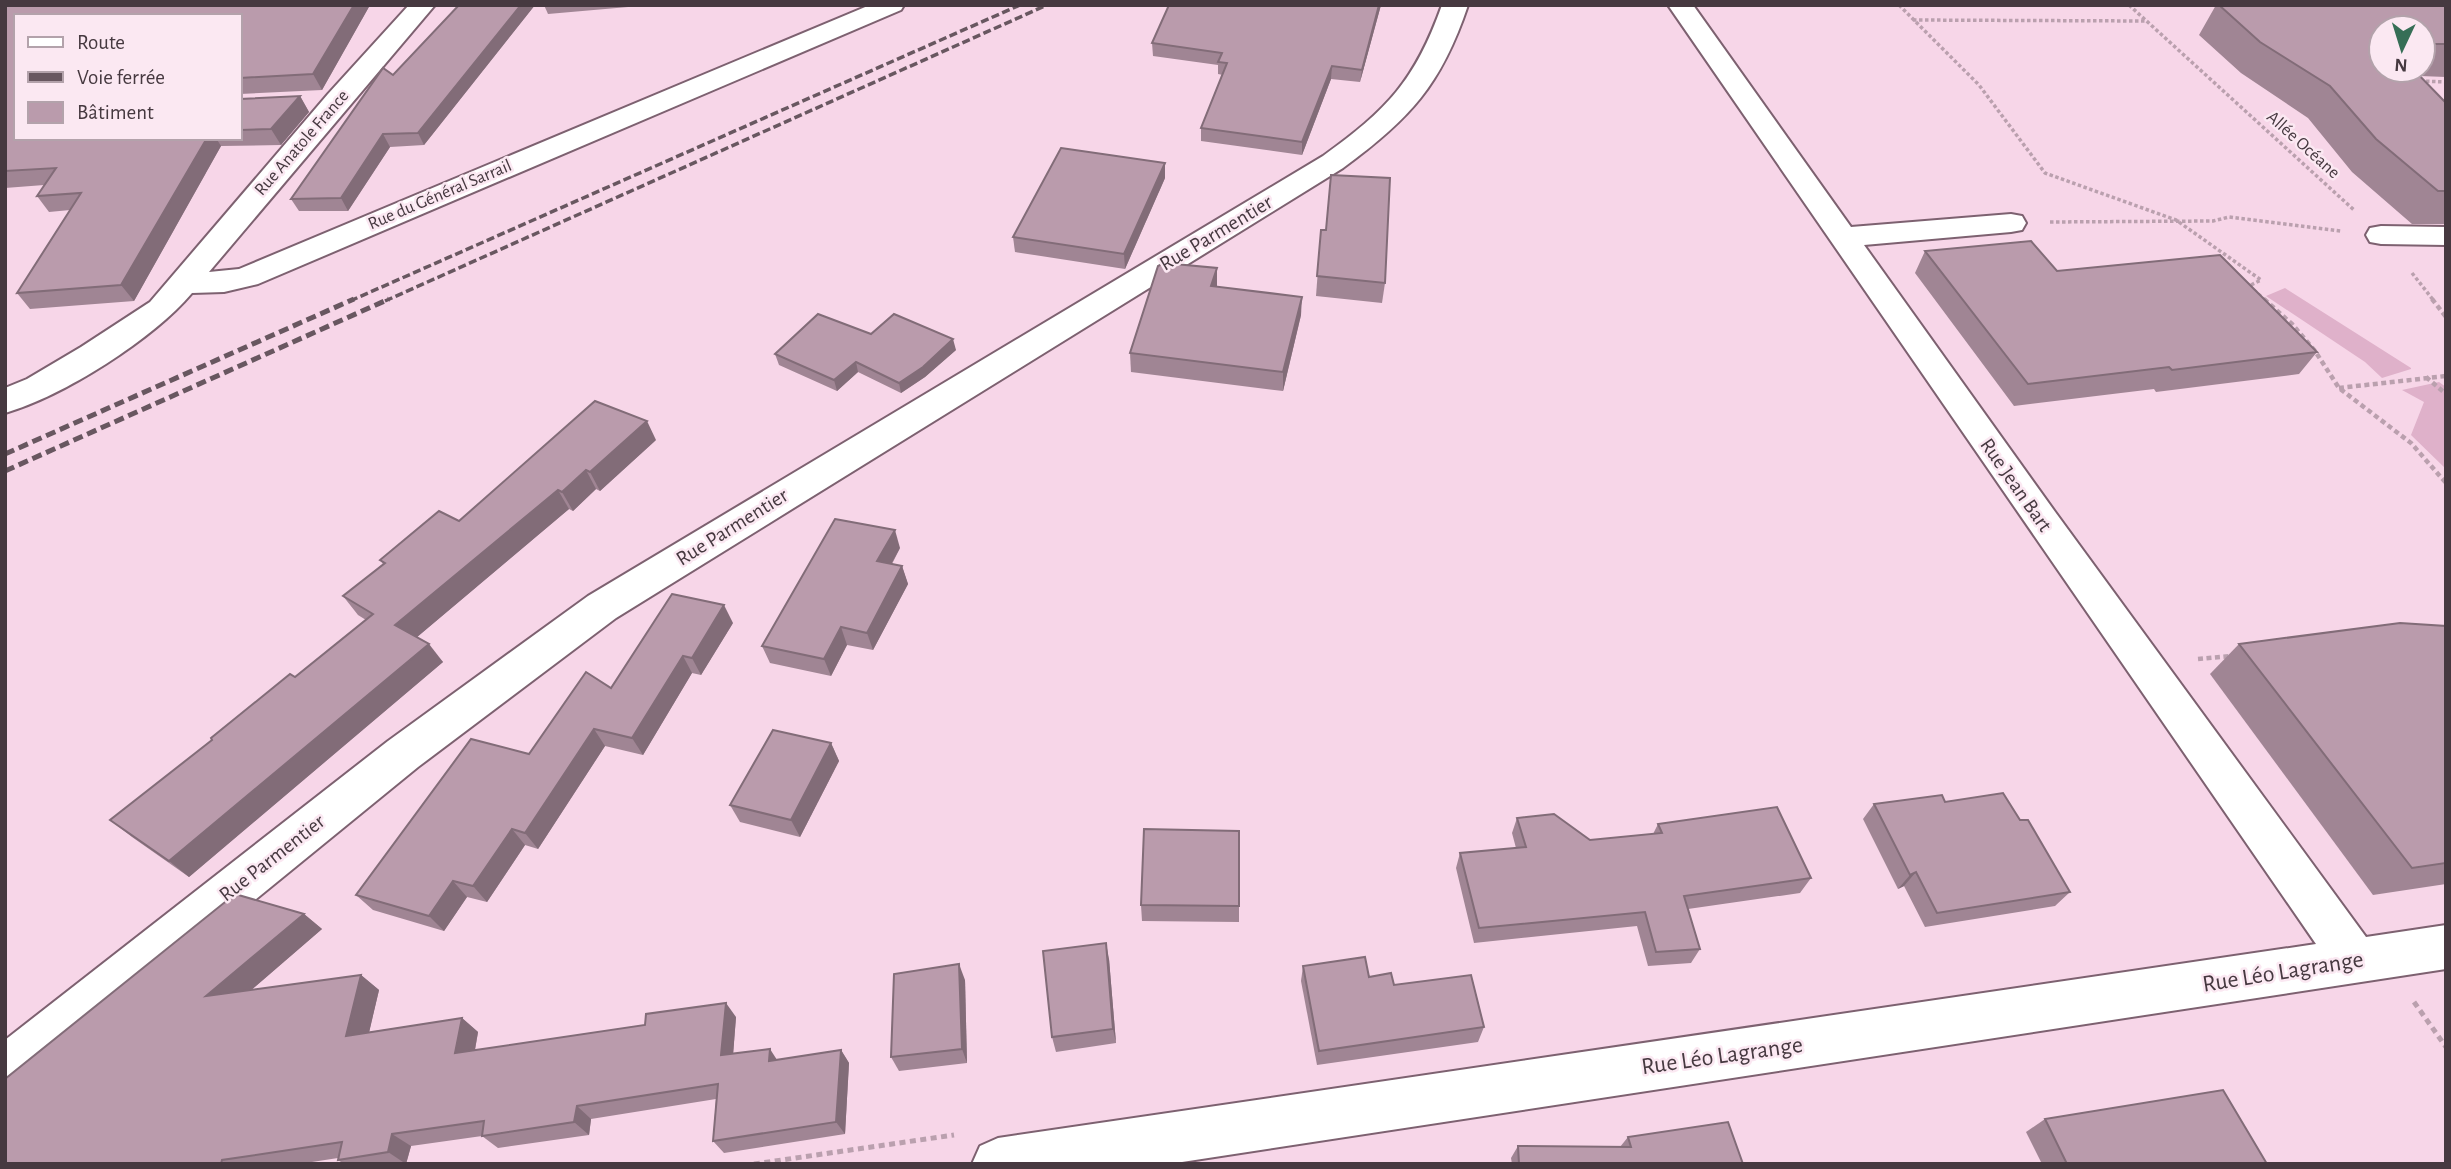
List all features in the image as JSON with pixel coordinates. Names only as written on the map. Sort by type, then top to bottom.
[{"type":"street","name":"Rue Anatole France","points":[[183,283],[338,100],[423,5]]},
{"type":"street","name":"Rue du Général Sarrail","points":[[183,283],[224,282],[247,277],[892,5]]},
{"type":"street","name":"Rue Parmentier","points":[[5,1071],[403,754],[602,607],[1333,162],[1368,138],[1395,115],[1420,86],[1444,40],[1455,5]]},
{"type":"street","name":"Rue Jean Bart","points":[[1680,5],[2356,962]]},
{"type":"street","points":[[304,100],[338,100]]},
{"type":"street","points":[[1842,237],[2011,222]]},
{"type":"street","points":[[2381,234],[2446,236]]},
{"type":"street","points":[[5,401],[39,387],[126,334],[161,309],[183,283]]},
{"type":"street","name":"Rue Léo Lagrange","points":[[998,1164],[2446,947]]},
{"type":"path","points":[[1899,5],[1979,85],[2045,173],[2176,220],[2261,280],[2249,286],[2300,333],[2339,388],[2412,443],[2446,483]]},
{"type":"path","name":"Allée Océane","points":[[2129,5],[2381,234],[2446,317]]},
{"type":"path","points":[[1913,20],[2146,21]]},
{"type":"path","points":[[2011,222],[2213,221],[2229,217],[2322,227],[2356,234],[2381,234]]},
{"type":"path","points":[[2339,388],[2446,376]]},
{"type":"path","points":[[2426,377],[2446,394]]},
{"type":"path","points":[[2145,664],[2237,655]]},
{"type":"shaded area","points":[[2285,288],[2411,369],[2382,378],[2365,362],[2266,296]]},
{"type":"shaded area","points":[[2439,382],[2446,387],[2446,469],[2411,435],[2424,402],[2402,390]]},
{"type":"building","points":[[5,5],[354,5],[313,74],[242,78],[242,14],[14,14],[14,140],[206,140],[121,285],[17,293],[81,193],[37,196],[56,168],[5,171]]},
{"type":"building","points":[[459,5],[521,5],[418,133],[383,134],[341,198],[291,199],[383,68],[393,75]]},
{"type":"building","points":[[1169,5],[1379,5],[1362,70],[1332,66],[1302,142],[1201,128],[1227,63],[1218,62],[1222,53],[1152,43]]},
{"type":"building","points":[[2219,5],[2446,5],[2446,44],[2437,44],[2437,14],[2367,14],[2367,84],[2428,84],[2446,103],[2446,191],[2438,191],[2376,139],[2330,86],[2260,42]]},
{"type":"building","points":[[300,96],[271,129],[242,130],[242,99]]},
{"type":"building","points":[[1061,148],[1165,163],[1124,254],[1013,237]]},
{"type":"building","points":[[1331,175],[1390,178],[1385,283],[1317,276],[1321,230],[1326,230]]},
{"type":"building","points":[[2031,241],[2057,271],[2220,255],[2317,352],[2028,384],[1925,251]]},
{"type":"building","points":[[1164,263],[1217,268],[1211,286],[1302,297],[1283,372],[1130,353],[1158,266]]},
{"type":"building","points":[[818,314],[871,334],[894,314],[953,339],[923,367],[899,383],[856,362],[834,380],[775,354]]},
{"type":"building","points":[[595,401],[647,421],[590,472],[586,470],[562,492],[558,490],[395,625],[429,644],[169,861],[110,820],[212,740],[211,738],[290,674],[295,677],[373,614],[343,596],[385,563],[380,560],[439,511],[459,521]]},
{"type":"building","points":[[835,519],[895,530],[877,561],[902,566],[867,633],[841,627],[824,659],[762,646]]},
{"type":"building","points":[[672,594],[724,605],[692,658],[683,656],[632,738],[594,729],[525,833],[512,829],[473,886],[453,881],[429,916],[356,895],[471,739],[529,754],[586,672],[611,688]]},
{"type":"building","points":[[2400,623],[2446,626],[2446,863],[2412,868],[2239,644]]},
{"type":"building","points":[[773,730],[831,743],[791,820],[730,805]]},
{"type":"building","points":[[2003,793],[2020,820],[2028,820],[2070,892],[1937,913],[1916,872],[1910,875],[1874,804],[1942,795],[1945,802]]},
{"type":"building","points":[[1777,807],[1811,878],[1684,896],[1700,949],[1656,952],[1645,912],[1479,928],[1460,853],[1526,847],[1517,818],[1554,814],[1590,840],[1662,833],[1658,824]]},
{"type":"building","points":[[1144,829],[1239,831],[1239,906],[1141,905]]},
{"type":"building","points":[[235,894],[304,914],[206,996],[361,975],[346,1036],[462,1018],[455,1053],[645,1025],[646,1014],[726,1003],[721,1055],[770,1049],[769,1061],[841,1050],[836,1122],[713,1141],[718,1084],[577,1106],[574,1122],[482,1136],[484,1121],[392,1134],[388,1152],[338,1160],[342,1142],[222,1160],[221,1164],[5,1164],[5,1079]]},
{"type":"building","points":[[1106,943],[1113,1029],[1052,1037],[1043,951]]},
{"type":"building","points":[[1365,957],[1369,977],[1391,973],[1394,985],[1471,975],[1484,1027],[1319,1051],[1303,966]]},
{"type":"building","points":[[959,964],[962,1049],[891,1057],[894,974]]},
{"type":"building","points":[[2223,1090],[2267,1164],[2067,1164],[2045,1119]]},
{"type":"building","points":[[1728,1122],[1743,1164],[1519,1164],[1518,1146],[1631,1147],[1628,1137]]},
{"type":"railway","points":[[350,301],[1020,5]]},
{"type":"railway","points":[[385,301],[1047,5]]},
{"type":"railway","points":[[5,454],[354,299]]},
{"type":"railway","points":[[5,471],[389,299]]}]
